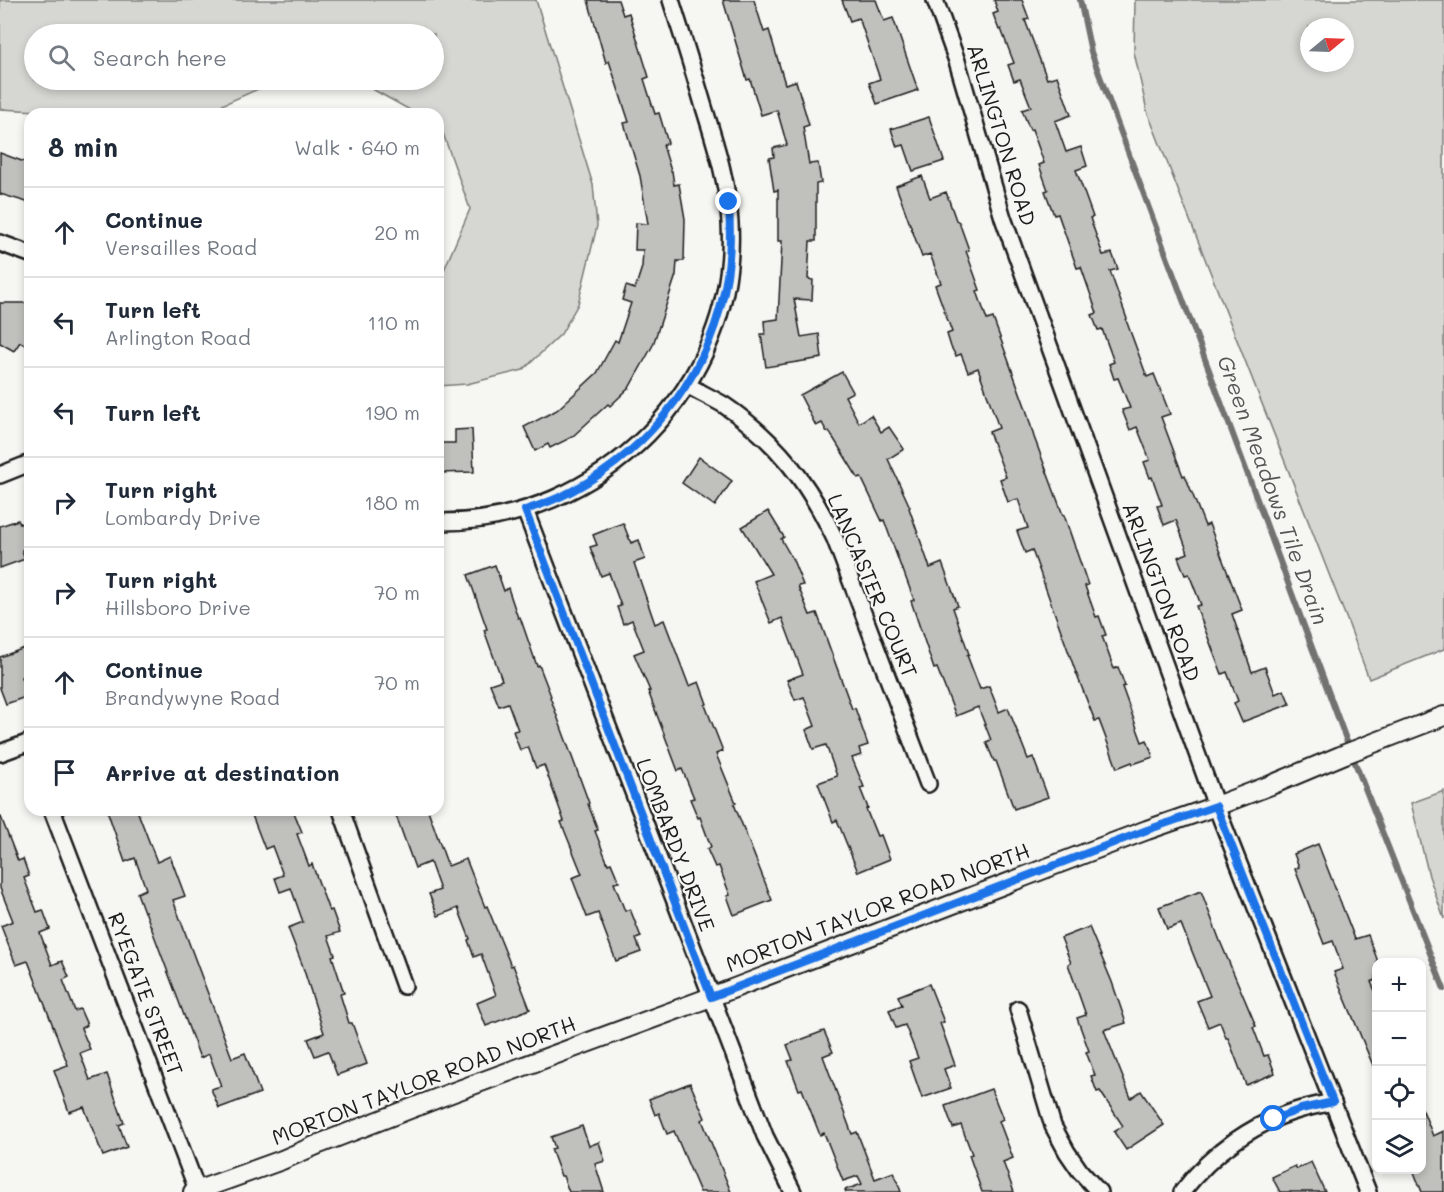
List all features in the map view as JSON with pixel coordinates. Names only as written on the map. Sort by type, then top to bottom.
[{"type":"street","points":[[444,522],[478,520],[525,510],[570,492],[591,480],[619,461],[658,424],[687,385],[709,342],[728,274],[729,202],[719,155],[671,0]]},
{"type":"street","name":"ARLINGTON ROAD","points":[[935,0],[957,61],[1003,218],[1216,806],[1368,1192]]},
{"type":"street","points":[[0,243],[24,252]]},
{"type":"street","name":"LANCASTER COURT","points":[[687,385],[723,405],[755,428],[784,457],[821,510],[928,784]]},
{"type":"street","points":[[0,475],[24,465]]},
{"type":"street","name":"LOMBARDY DRIVE","points":[[525,510],[765,1136],[793,1192]]},
{"type":"street","name":"MORTON TAYLOR ROAD NORTH","points":[[196,1192],[451,1093],[711,997],[1136,834],[1216,806],[1444,716]]},
{"type":"street","points":[[0,753],[24,747]]},
{"type":"street","name":"RYEGATE STREET","points":[[54,816],[196,1192]]},
{"type":"street","points":[[343,816],[404,986]]},
{"type":"street","points":[[1018,1009],[1053,1126],[1080,1171],[1099,1192]]},
{"type":"street","points":[[1182,1192],[1202,1168],[1248,1132],[1301,1109],[1333,1102]]},
{"type":"shaded area","points":[[0,0],[536,0],[593,185],[597,226],[578,304],[561,334],[523,370],[467,384],[444,386],[444,270],[470,209],[444,136],[444,108],[406,108],[374,90],[444,90],[444,24],[24,24],[24,90],[256,90],[215,108],[0,109]]},
{"type":"shaded area","points":[[1135,0],[1444,0],[1444,649],[1369,679],[1147,111],[1134,52]]},
{"type":"shaded area","points":[[1444,791],[1444,919],[1429,876],[1411,803]]},
{"type":"building","points":[[588,0],[618,0],[623,15],[629,13],[649,77],[644,79],[655,114],[659,113],[668,143],[663,145],[674,185],[679,184],[685,219],[684,261],[677,261],[676,275],[653,345],[629,388],[572,437],[550,448],[548,444],[535,451],[524,427],[557,410],[597,373],[615,340],[618,342],[631,303],[622,300],[626,286],[635,289],[642,267],[643,250],[635,250],[636,223],[648,224],[640,176],[624,123],[629,122],[609,61],[606,63]]},
{"type":"building","points":[[723,0],[754,0],[764,32],[769,30],[785,84],[796,81],[809,125],[803,127],[809,164],[818,163],[821,183],[816,184],[816,241],[810,241],[808,279],[813,280],[812,300],[794,299],[801,337],[819,334],[822,358],[766,367],[761,334],[765,334],[764,321],[778,319],[782,241],[778,241],[778,190],[774,191],[769,158],[774,157],[773,148],[787,145],[777,110],[761,115],[750,79],[747,80]]},
{"type":"building","points":[[842,0],[876,0],[884,21],[893,18],[918,90],[877,104],[869,83],[880,79],[859,18],[850,21]]},
{"type":"building","points":[[994,0],[1022,0],[1029,19],[1025,20],[1047,79],[1057,76],[1071,115],[1055,121],[1066,152],[1081,147],[1087,166],[1076,170],[1093,217],[1090,218],[1103,255],[1112,253],[1118,269],[1110,271],[1126,320],[1147,377],[1154,374],[1170,414],[1161,417],[1205,526],[1209,524],[1242,610],[1232,614],[1252,672],[1265,667],[1275,694],[1284,690],[1290,704],[1242,722],[1234,703],[1238,701],[1227,672],[1222,674],[1196,606],[1201,605],[1189,574],[1185,575],[1178,557],[1188,553],[1176,520],[1164,525],[1157,506],[1162,505],[1144,462],[1150,460],[1137,427],[1130,430],[1122,410],[1130,408],[1118,378],[1114,379],[1109,364],[1114,362],[1102,329],[1098,330],[1092,315],[1097,313],[1081,267],[1077,268],[1058,214],[1054,215],[1045,191],[1048,190],[1039,165],[1044,163],[1032,129],[1030,130],[1022,110],[1031,107],[1020,79],[1014,81],[1008,65],[1014,63],[993,14],[998,12]]},
{"type":"building","points":[[929,117],[944,161],[913,171],[904,145],[897,147],[891,129]]},
{"type":"building","points":[[0,153],[24,162],[24,201],[0,194]]},
{"type":"building","points":[[922,176],[930,198],[946,192],[956,220],[959,222],[969,250],[966,251],[980,290],[977,291],[987,320],[993,318],[1064,515],[1088,585],[1085,586],[1096,617],[1099,616],[1106,635],[1102,636],[1114,669],[1118,667],[1125,686],[1122,687],[1142,742],[1147,740],[1153,757],[1117,768],[1099,720],[1095,721],[1075,670],[1032,550],[1025,553],[1017,531],[1028,528],[1018,499],[1008,502],[1000,479],[1006,477],[989,432],[999,428],[978,368],[968,372],[961,354],[956,356],[951,347],[947,334],[952,332],[935,285],[941,283],[930,254],[922,257],[896,186]]},
{"type":"building","points":[[0,303],[24,303],[24,344],[20,342],[14,351],[0,343]]},
{"type":"building","points":[[842,372],[853,392],[845,396],[859,423],[871,415],[881,432],[889,427],[904,449],[888,459],[910,507],[930,568],[942,563],[958,606],[953,608],[980,689],[989,686],[999,712],[1008,708],[1028,759],[1033,757],[1048,797],[1014,809],[996,761],[986,742],[991,740],[978,707],[956,716],[937,668],[934,669],[911,601],[914,600],[884,520],[882,521],[861,477],[858,478],[822,423],[816,426],[800,395]]},
{"type":"building","points":[[472,429],[474,472],[444,473],[444,443],[455,443],[455,430]]},
{"type":"building","points":[[699,457],[732,481],[715,506],[682,483]]},
{"type":"building","points":[[768,511],[784,537],[781,539],[803,585],[798,586],[810,615],[817,613],[852,709],[855,708],[868,745],[859,748],[861,755],[852,758],[864,787],[860,788],[868,808],[866,809],[877,836],[881,835],[890,859],[858,872],[837,820],[833,822],[818,783],[837,776],[826,745],[813,749],[806,730],[815,726],[804,697],[795,700],[787,680],[803,674],[782,618],[771,623],[754,581],[771,574],[742,527]]},
{"type":"building","points":[[18,520],[20,524],[24,523],[24,549],[22,550],[24,559],[0,568],[0,526]]},
{"type":"building","points":[[623,523],[631,543],[639,540],[645,559],[634,563],[655,624],[664,620],[689,686],[699,682],[707,704],[705,705],[723,751],[716,754],[772,900],[734,915],[727,896],[730,895],[719,866],[715,867],[707,849],[711,847],[700,817],[698,818],[690,799],[694,798],[682,769],[678,771],[648,691],[650,691],[634,654],[644,650],[632,620],[623,624],[617,607],[621,606],[609,573],[601,576],[590,547],[597,545],[593,535]]},
{"type":"building","points":[[495,565],[504,591],[508,588],[537,666],[539,665],[551,696],[598,830],[595,831],[608,864],[611,863],[619,882],[614,883],[625,911],[630,909],[641,937],[636,939],[641,952],[616,961],[598,913],[587,917],[572,878],[582,874],[561,822],[564,821],[544,765],[536,768],[528,747],[520,750],[513,731],[518,730],[508,703],[499,706],[490,684],[502,680],[468,575]]},
{"type":"building","points":[[24,648],[24,676],[21,677],[24,697],[6,704],[0,688],[0,657]]},
{"type":"building","points":[[109,816],[139,816],[157,862],[170,856],[185,896],[173,900],[232,1058],[245,1053],[260,1093],[219,1108],[211,1089],[221,1086],[209,1054],[200,1058],[137,893],[146,889],[135,858],[125,862]]},
{"type":"building","points":[[252,816],[295,816],[302,832],[297,834],[309,866],[312,864],[329,911],[332,910],[340,932],[328,936],[335,955],[332,956],[344,993],[340,994],[349,1023],[352,1023],[367,1064],[337,1075],[328,1051],[315,1056],[308,1039],[324,1033],[288,928],[303,922],[291,888],[280,892],[275,878],[283,875],[272,846],[265,849]]},
{"type":"building","points":[[396,816],[430,816],[448,866],[466,859],[530,1009],[486,1026],[477,1003],[496,995],[481,954],[474,957],[458,908],[438,916],[429,894],[440,890],[430,862],[415,868]]},
{"type":"building","points":[[0,817],[18,861],[23,859],[29,876],[24,878],[37,912],[43,910],[50,929],[40,933],[52,965],[62,961],[69,977],[63,980],[75,1011],[80,1009],[87,1025],[81,1028],[90,1049],[80,1053],[90,1080],[107,1074],[124,1123],[119,1125],[127,1147],[103,1156],[84,1107],[69,1112],[54,1070],[68,1065],[28,961],[16,965],[1,926],[13,921],[0,888]]},
{"type":"building","points":[[1318,844],[1355,939],[1368,935],[1377,958],[1372,958],[1372,1063],[1334,972],[1343,969],[1333,941],[1324,944],[1295,869],[1299,867],[1294,854]]},
{"type":"building","points":[[1201,891],[1256,1026],[1253,1027],[1264,1056],[1268,1055],[1275,1073],[1246,1085],[1220,1022],[1208,1027],[1197,1001],[1210,996],[1181,924],[1167,929],[1159,907]]},
{"type":"building","points":[[1089,927],[1126,1023],[1104,1030],[1131,1098],[1141,1091],[1164,1125],[1126,1150],[1114,1132],[1123,1126],[1100,1091],[1097,1092],[1091,1076],[1095,1075],[1077,1018],[1086,1015],[1061,938]]},
{"type":"building","points":[[929,984],[944,1022],[940,1023],[955,1065],[944,1069],[951,1088],[922,1098],[909,1061],[918,1058],[905,1025],[896,1028],[889,1010],[902,1005],[898,996]]},
{"type":"building","points":[[824,1031],[833,1052],[823,1056],[852,1134],[857,1132],[875,1179],[894,1172],[901,1192],[846,1192],[845,1190],[862,1184],[858,1176],[843,1181],[824,1133],[820,1135],[788,1061],[793,1060],[787,1045]]},
{"type":"building","points":[[690,1083],[731,1192],[700,1192],[674,1131],[667,1134],[659,1113],[655,1115],[649,1099]]},
{"type":"building","points":[[991,1089],[1003,1119],[999,1121],[1013,1158],[1003,1162],[1014,1192],[982,1192],[969,1155],[972,1154],[961,1125],[953,1128],[945,1106]]},
{"type":"building","points":[[1426,1118],[1433,1136],[1444,1131],[1444,1192],[1422,1192],[1415,1174],[1426,1174]]},
{"type":"building","points":[[582,1126],[589,1146],[599,1142],[605,1161],[595,1164],[604,1192],[569,1192],[551,1149],[555,1148],[551,1137]]},
{"type":"building","points":[[1311,1162],[1325,1192],[1280,1192],[1272,1177],[1295,1166],[1297,1169]]},
{"type":"waterway","name":"Green Meadows Tile Drain","points":[[1080,0],[1091,52],[1350,750],[1444,989]]},
{"type":"route","points":[[729,202],[730,250],[723,298],[709,342],[687,385],[658,424],[619,461],[570,492],[525,510],[711,997],[1147,830],[1216,806],[1333,1102],[1301,1109],[1274,1119]]}]
